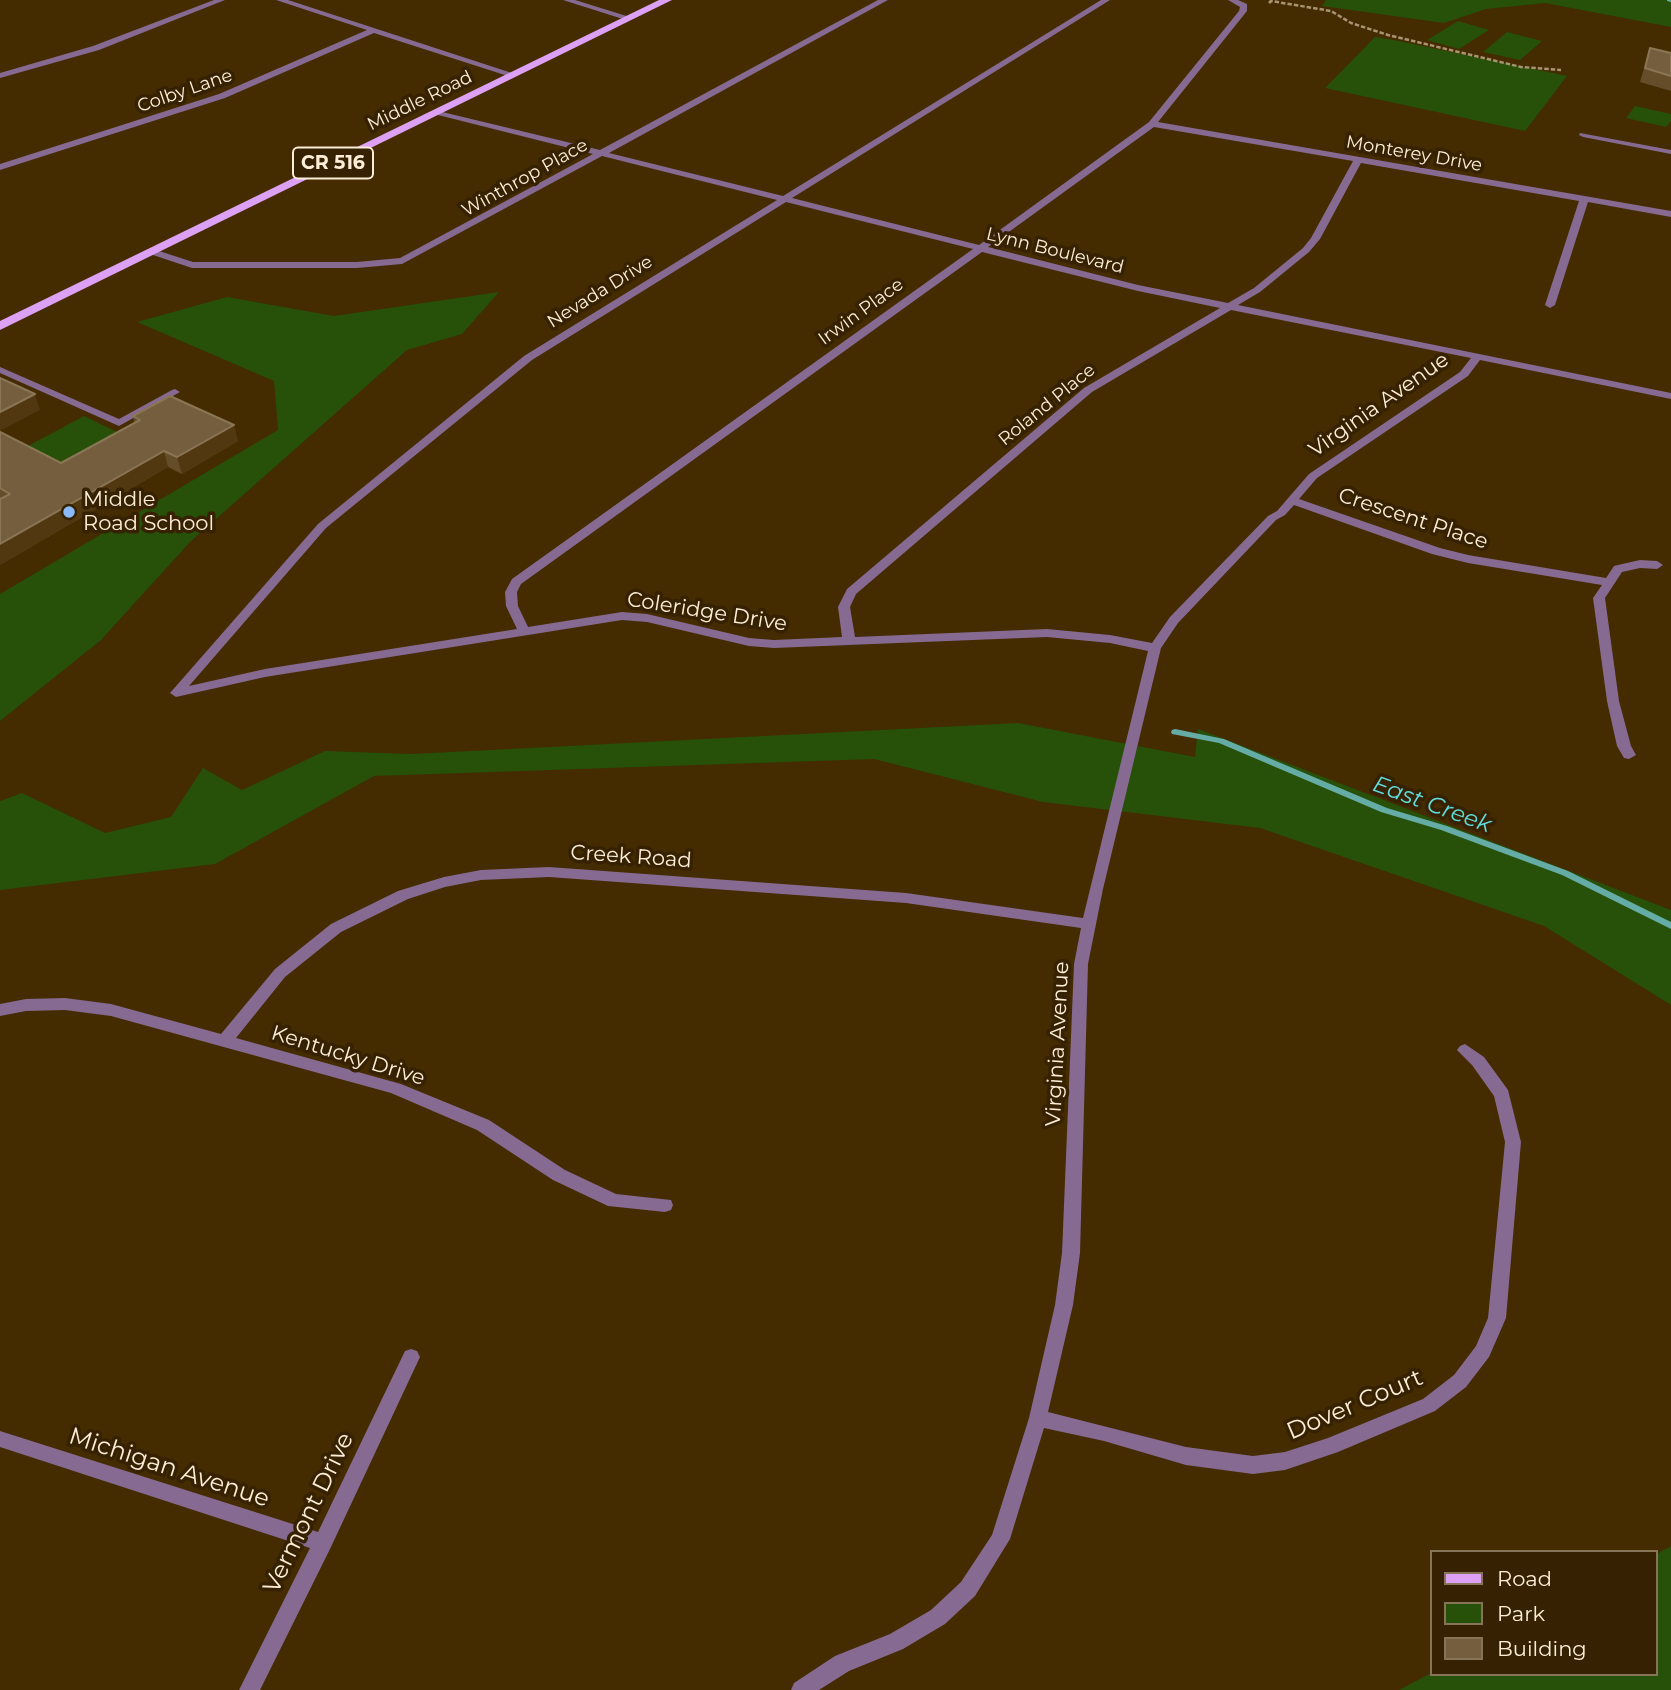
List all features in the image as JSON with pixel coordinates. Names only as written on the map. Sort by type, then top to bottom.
[{"type":"main road","name":"Middle Road","points":[[0,326],[667,0]]},
{"type":"street","points":[[0,76],[96,48],[221,0]]},
{"type":"street","points":[[280,0],[513,75]]},
{"type":"street","points":[[567,0],[629,18]]},
{"type":"street","name":"Winthrop Place","points":[[153,251],[192,265],[394,263],[412,258],[884,0]]},
{"type":"street","name":"Nevada Drive","points":[[176,693],[248,608],[338,512],[528,358],[1106,0]]},
{"type":"street","name":"Irwin Place","points":[[524,631],[512,606],[511,592],[516,582],[1152,124],[1243,11],[1244,6],[1232,0]]},
{"type":"street","name":"Colby Lane","points":[[0,167],[222,96],[374,30]]},
{"type":"street","name":"Lynn Boulevard","points":[[437,113],[1138,288],[1671,396]]},
{"type":"street","name":"Monterey Drive","points":[[1152,124],[1671,214]]},
{"type":"street","name":"Roland Place","points":[[849,641],[844,607],[851,592],[1088,390],[1257,290],[1306,250],[1315,239],[1358,160]]},
{"type":"street","points":[[1550,305],[1584,199]]},
{"type":"street","name":"Virginia Avenue","points":[[801,1690],[842,1662],[896,1642],[938,1617],[968,1589],[1000,1539],[1038,1418],[1064,1305],[1072,1253],[1079,989],[1096,889],[1155,648],[1174,620],[1313,476],[1464,374],[1477,357]]},
{"type":"street","name":"Crescent Place","points":[[1292,500],[1436,551],[1468,559],[1608,582]]},
{"type":"street","points":[[1629,755],[1612,701],[1599,598],[1618,569],[1640,564],[1657,565]]},
{"type":"street","name":"Coleridge Drive","points":[[176,693],[265,673],[622,617],[647,618],[749,642],[774,645],[1047,633],[1100,637],[1155,648]]},
{"type":"street","name":"Creek Road","points":[[225,1041],[280,973],[336,928],[403,895],[444,882],[481,875],[549,872],[906,898],[1090,924]]},
{"type":"street","name":"Kentucky Drive","points":[[0,1010],[26,1005],[82,1005],[111,1010],[395,1088],[483,1125],[559,1175],[614,1201],[665,1205]]},
{"type":"street","name":"Dover Court","points":[[1038,1418],[1186,1456],[1253,1465],[1285,1461],[1332,1446],[1429,1405],[1460,1381],[1483,1351],[1497,1318],[1513,1142],[1502,1094],[1478,1061],[1465,1050]]},
{"type":"street","name":"Vermont Drive","points":[[250,1690],[411,1357]]},
{"type":"street","name":"Michigan Avenue","points":[[0,1439],[323,1543]]},
{"type":"lane","points":[[1583,135],[1671,152]]},
{"type":"lane","points":[[1,372],[119,423],[175,392]]},
{"type":"path","points":[[1269,3],[1271,1],[1331,11],[1351,23],[1388,35],[1521,68],[1561,71]]},
{"type":"green space","points":[[1326,0],[1671,0],[1671,27],[1545,3],[1486,9],[1444,23],[1322,6]]},
{"type":"green space","points":[[1458,21],[1489,30],[1459,49],[1427,40]]},
{"type":"green space","points":[[1507,32],[1542,41],[1520,60],[1483,52]]},
{"type":"green space","points":[[1375,37],[1567,76],[1525,131],[1325,88]]},
{"type":"green space","points":[[1635,106],[1671,114],[1671,121],[1666,127],[1626,118]]},
{"type":"green space","points":[[499,292],[462,334],[407,350],[190,542],[101,640],[0,721],[0,594],[278,430],[274,381],[137,322],[227,297],[334,316]]},
{"type":"green space","points":[[84,416],[119,433],[67,479],[15,453]]},
{"type":"green space","points":[[1018,723],[1195,757],[1198,729],[1671,910],[1671,1005],[1544,926],[1260,828],[1043,802],[874,759],[374,776],[215,864],[0,890],[0,801],[22,793],[105,833],[171,817],[203,768],[242,790],[325,751],[412,754]]},
{"type":"green space","points":[[1671,1546],[1671,1690],[1399,1690],[1430,1674],[1430,1676],[1657,1676],[1657,1554]]},
{"type":"building","points":[[1650,48],[1671,53],[1671,76],[1645,68]]},
{"type":"building","points":[[0,378],[35,394],[0,412]]},
{"type":"building","points":[[170,396],[234,425],[177,457],[164,451],[0,544],[0,499],[10,494],[0,488],[0,432],[61,463],[140,420],[133,416]]},
{"type":"waterway","name":"East Creek","points":[[1175,732],[1221,741],[1384,810],[1444,828],[1565,873],[1671,926]]},
{"type":"place","name":"Middle Road School","points":[[69,512]]}]
